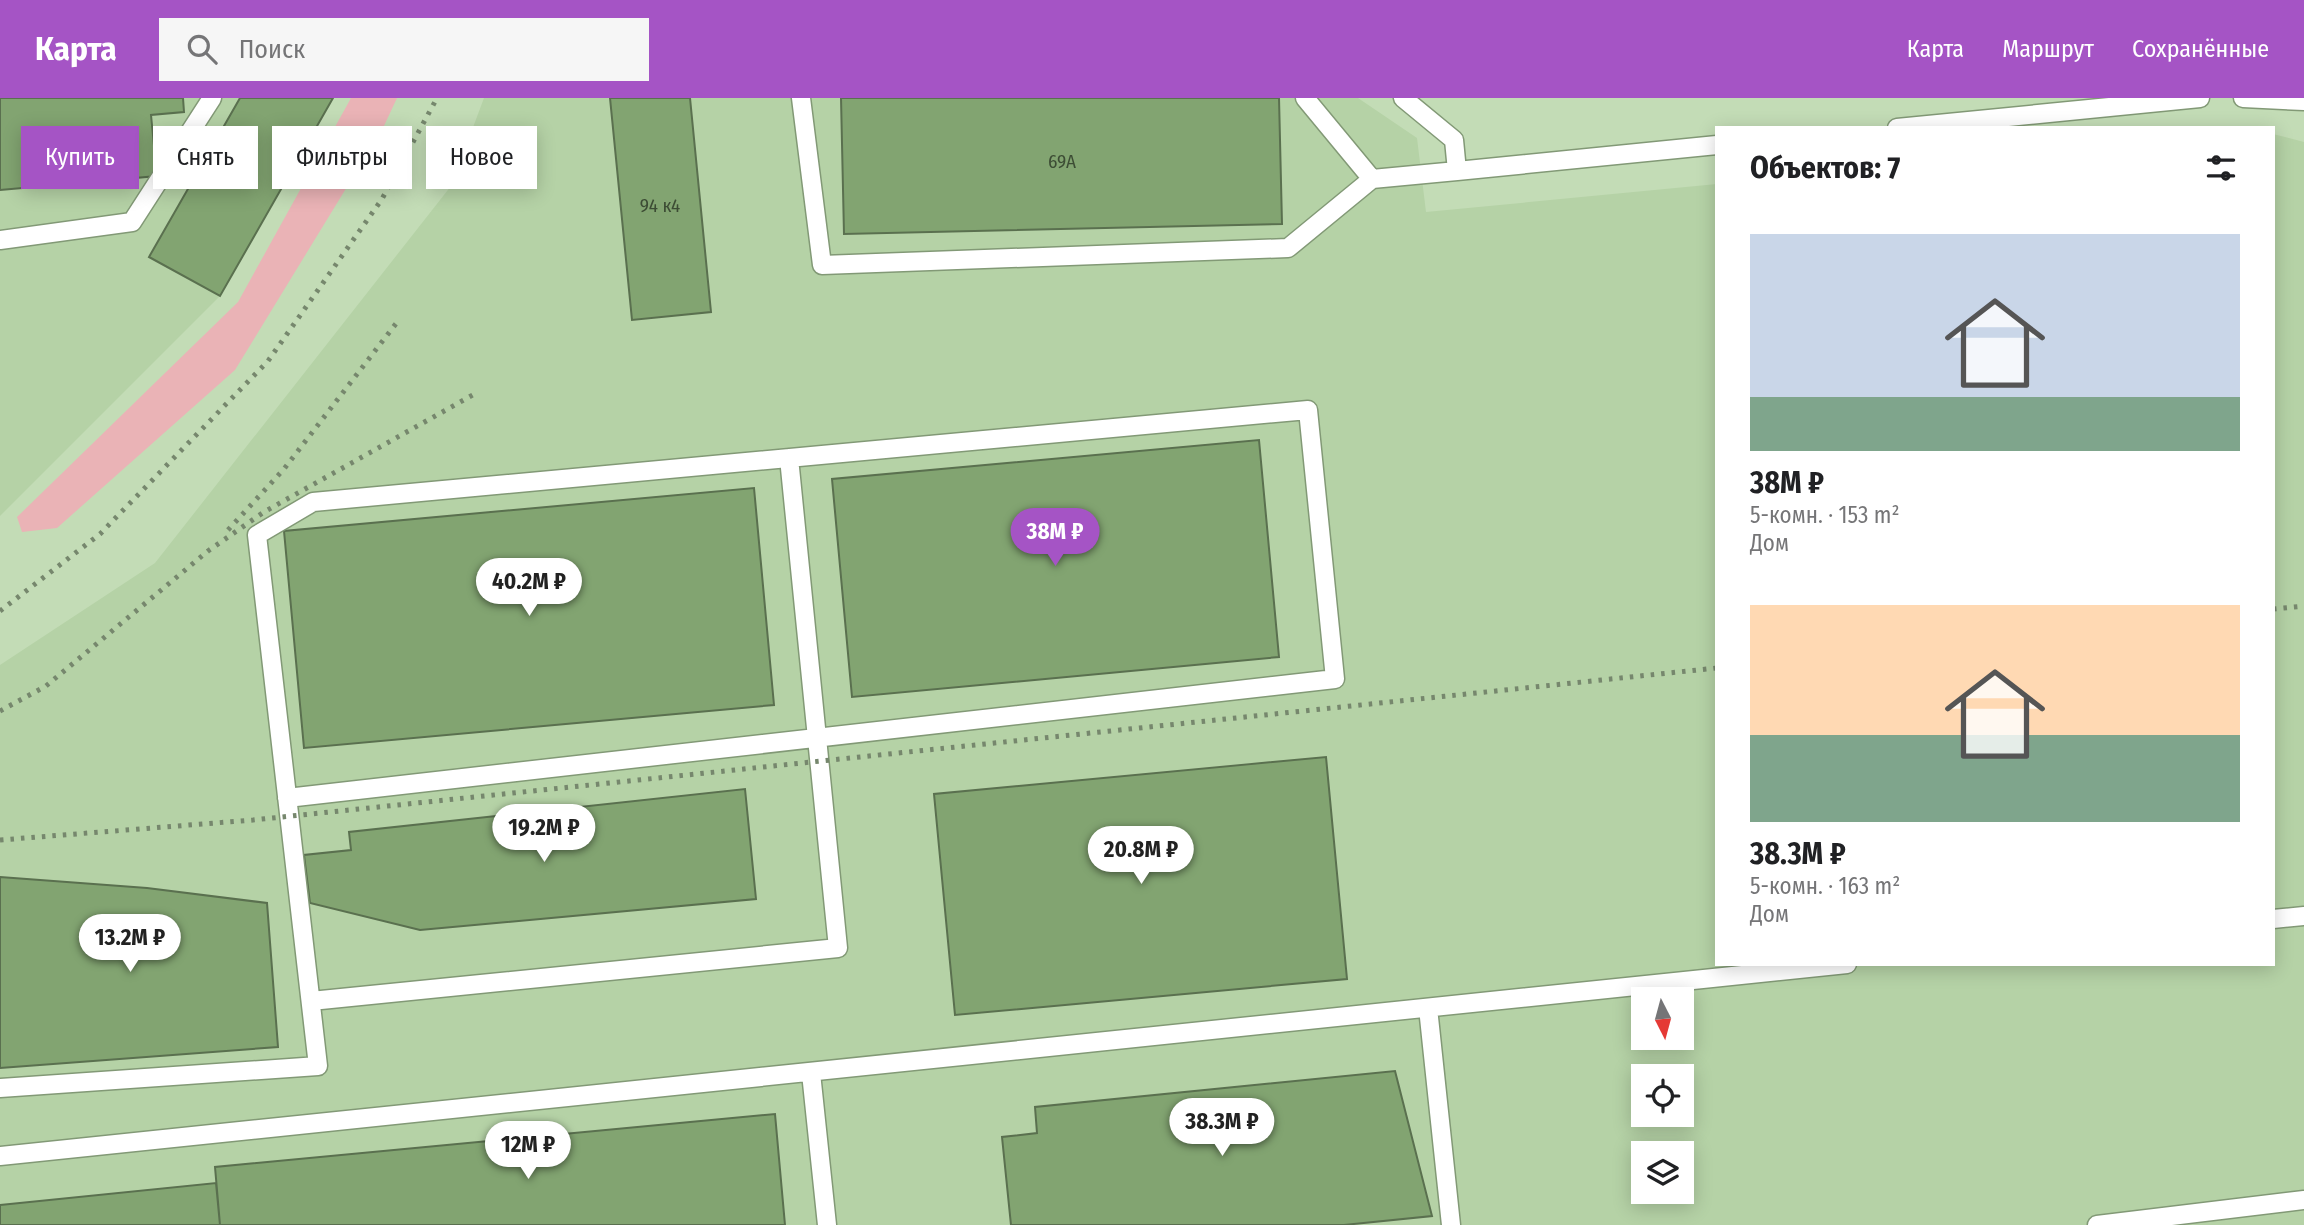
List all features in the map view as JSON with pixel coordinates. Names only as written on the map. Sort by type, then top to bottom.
[{"type":"lane","points":[[0,240],[132,222],[212,98]]},
{"type":"lane","points":[[801,98],[822,265],[1288,248],[1372,178],[1715,145]]},
{"type":"lane","points":[[1305,98],[1372,178]]},
{"type":"lane","points":[[1403,98],[1454,140],[1457,171]]},
{"type":"lane","points":[[1918,126],[2200,98]]},
{"type":"lane","points":[[2243,98],[2304,102]]},
{"type":"lane","points":[[0,1088],[318,1066],[257,535],[313,502],[1308,410],[1335,679],[288,798]]},
{"type":"lane","points":[[311,1001],[838,948],[789,458]]},
{"type":"lane","points":[[2275,919],[2304,916]]},
{"type":"lane","points":[[0,1156],[1828,966]]},
{"type":"lane","points":[[1428,1008],[1451,1225]]},
{"type":"lane","points":[[811,1073],[827,1225]]},
{"type":"lane","points":[[2097,1225],[2304,1200]]},
{"type":"shaded area","points":[[0,98],[333,98],[317,126],[272,126],[272,189],[281,189],[220,296],[0,516]]},
{"type":"shaded area","points":[[351,98],[397,98],[384,126],[335,126]]},
{"type":"shaded area","points":[[484,98],[1358,98],[1417,138],[1426,212],[1715,184],[1715,966],[2275,966],[2275,135],[2304,142],[2304,1225],[0,1225],[0,665],[155,563],[449,189],[537,189],[537,126],[474,126]]},
{"type":"shaded area","points":[[301,189],[346,189],[235,370],[57,528],[22,532],[17,517],[238,302]]},
{"type":"building","points":[[0,98],[183,98],[184,112],[151,115],[153,176],[139,178],[139,126],[21,126],[21,188],[0,190]]},
{"type":"building","points":[[240,98],[333,98],[317,126],[272,126],[272,189],[281,189],[220,296],[149,257],[188,189],[258,189],[258,126],[224,126]]},
{"type":"building","points":[[610,98],[690,98],[711,312],[632,320]]},
{"type":"building","points":[[841,98],[1279,98],[1282,224],[844,234]]},
{"type":"building","points":[[1259,440],[1279,657],[852,697],[832,479]]},
{"type":"building","points":[[754,488],[774,705],[304,748],[284,531]]},
{"type":"building","points":[[1326,757],[1347,979],[955,1015],[934,794]]},
{"type":"building","points":[[745,789],[756,899],[420,930],[310,903],[304,855],[351,850],[349,832]]},
{"type":"building","points":[[0,877],[147,888],[267,903],[278,1047],[0,1068]]},
{"type":"building","points":[[1395,1071],[1432,1216],[1344,1225],[1011,1225],[1002,1137],[1037,1133],[1035,1107]]},
{"type":"building","points":[[775,1114],[785,1225],[220,1225],[215,1167]]},
{"type":"building","points":[[216,1183],[220,1225],[0,1225],[0,1205]]},
{"type":"railway","points":[[0,611],[100,534],[268,361],[382,199],[437,98]]},
{"type":"railway","points":[[228,530],[284,469],[398,321]]},
{"type":"railway","points":[[0,711],[46,686],[208,551],[264,512],[478,392]]},
{"type":"railway","points":[[2275,609],[2304,606]]},
{"type":"railway","points":[[0,840],[253,820],[1715,668]]}]
